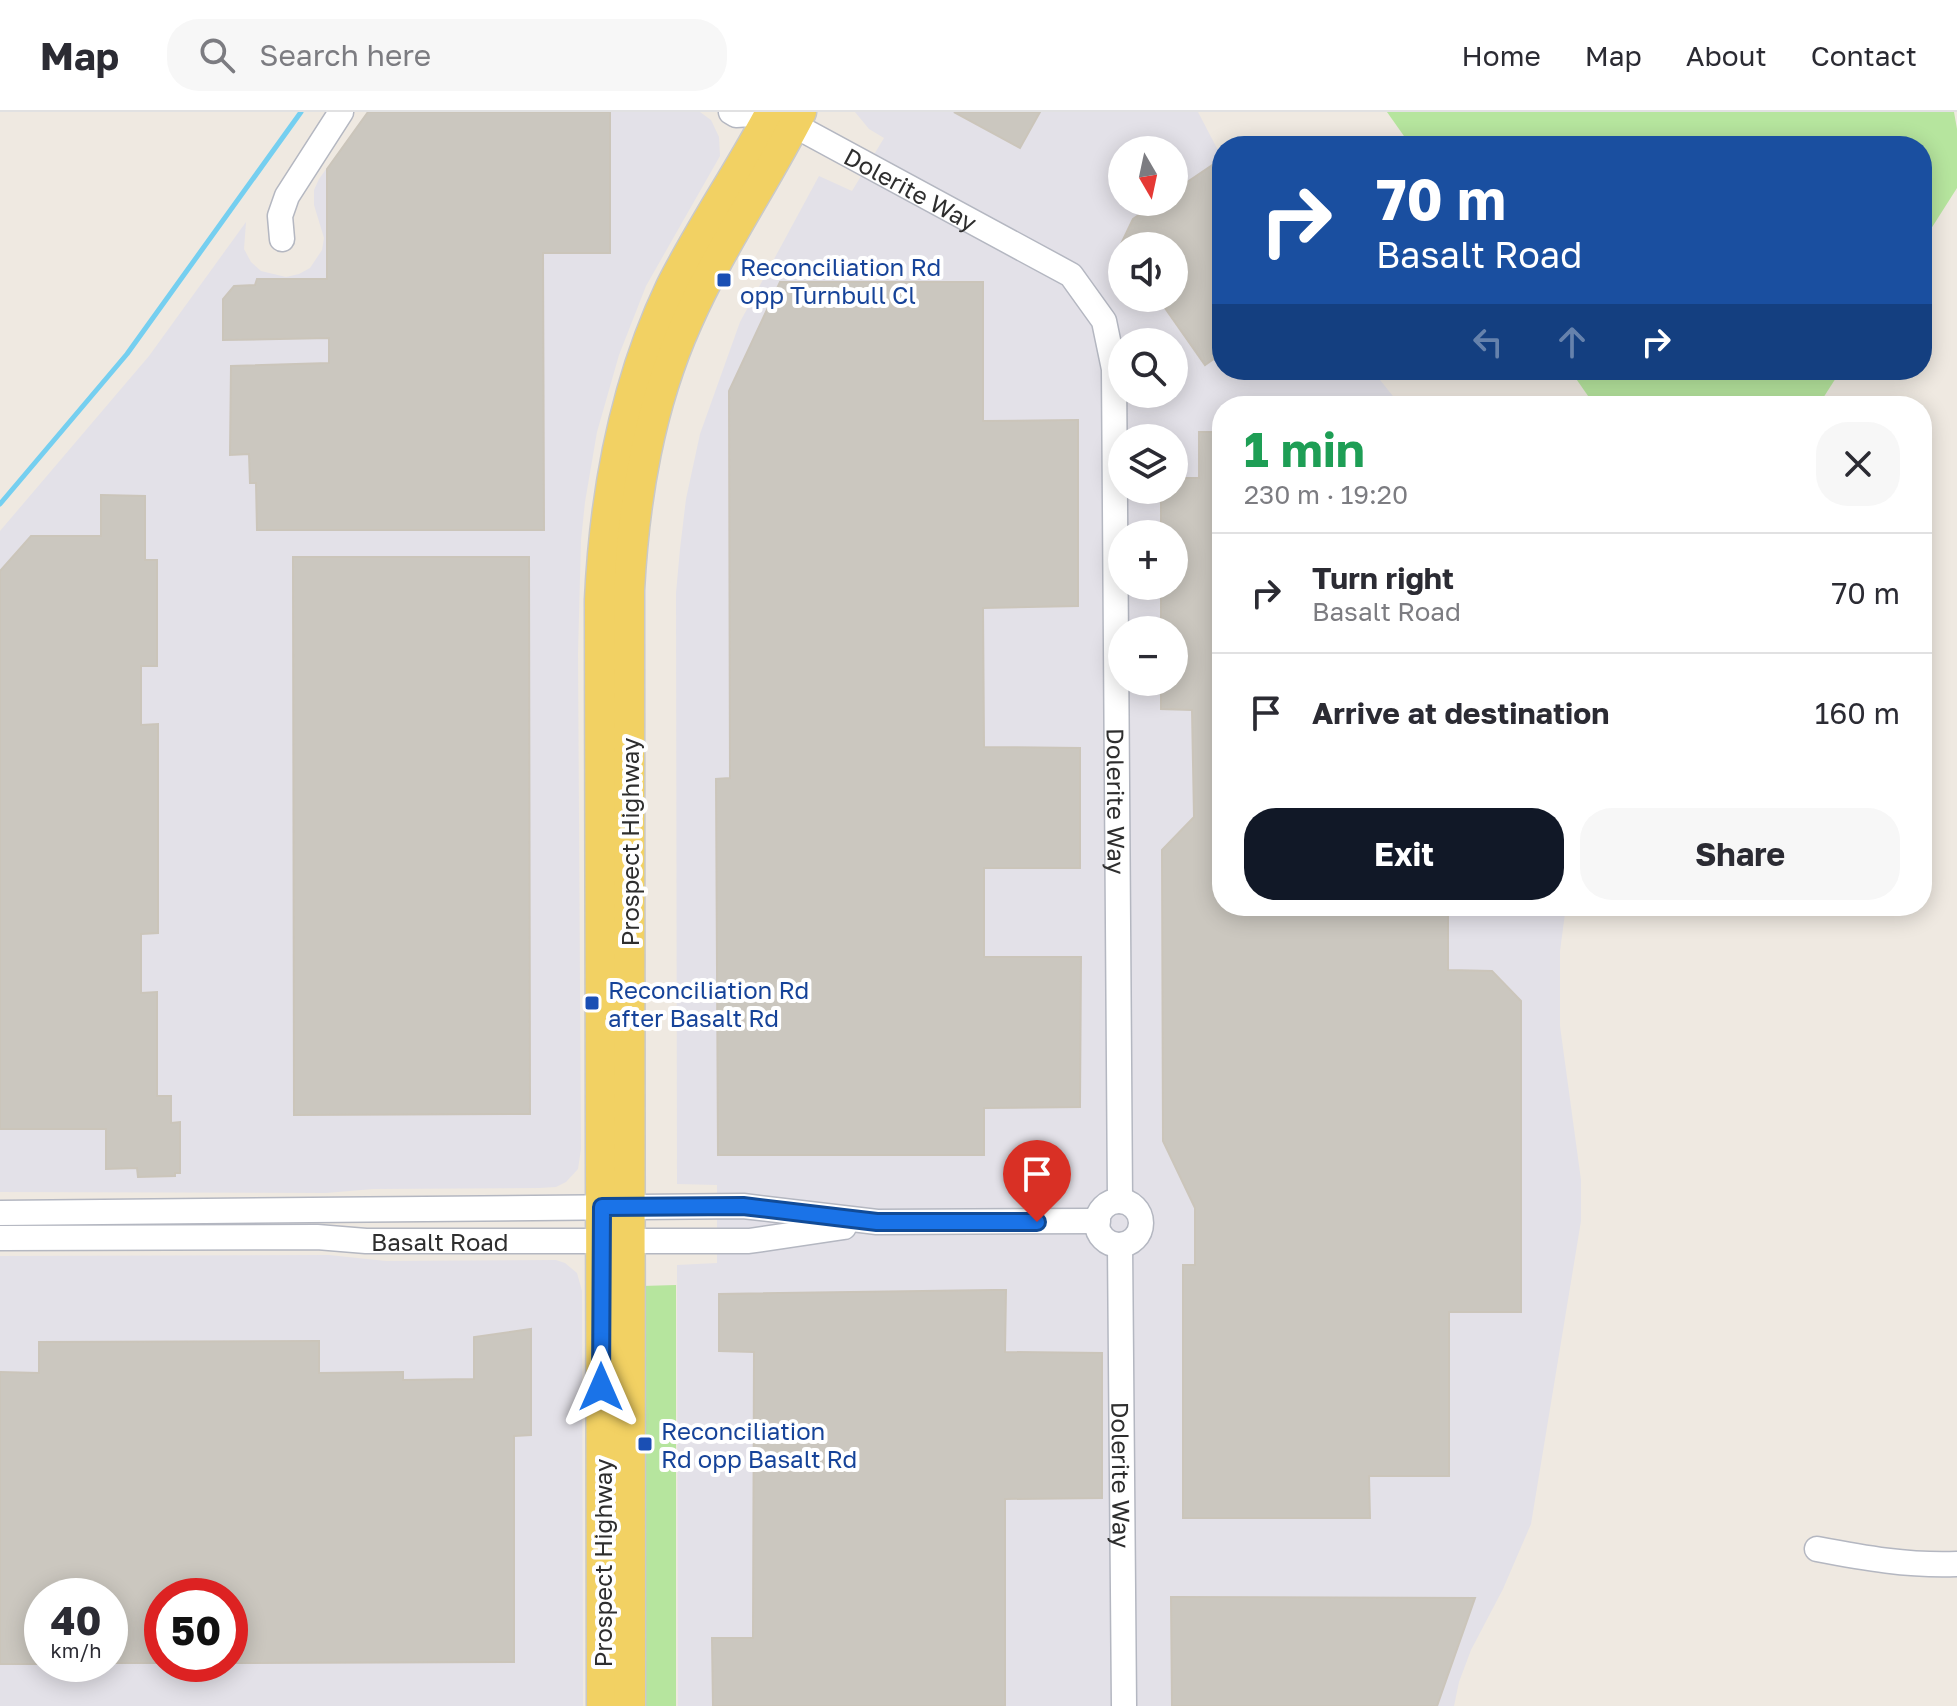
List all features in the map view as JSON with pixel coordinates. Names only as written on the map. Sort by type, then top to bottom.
[{"type":"main road","name":"Prospect Highway","points":[[630,1706],[600,600],[603,547],[609,490],[626,412],[656,322],[680,270],[781,115]]},
{"type":"main road","name":"Prospect Highway","points":[[602,1706],[616,1240]]},
{"type":"street","points":[[282,239],[280,216],[287,196],[341,112]]},
{"type":"street","points":[[731,112],[736,115],[781,115]]},
{"type":"street","name":"Dolerite Way","points":[[781,115],[1071,275],[1104,321],[1114,369],[1120,1201]]},
{"type":"street","points":[[1120,1201],[1138,1212],[1140,1227],[1133,1239],[1120,1245],[1106,1240],[1098,1228],[1098,1221],[1108,1204],[1120,1201]]},
{"type":"street","name":"Basalt Road","points":[[0,1213],[743,1206],[877,1222],[1098,1221]]},
{"type":"street","points":[[213,1237],[214,1212]]},
{"type":"street","name":"Basalt Road","points":[[0,1238],[749,1241],[877,1222]]},
{"type":"street","name":"Dolerite Way","points":[[1120,1245],[1124,1706]]},
{"type":"street","points":[[1817,1549],[1893,1562],[1957,1564]]},
{"type":"shaded area","points":[[367,112],[700,112],[711,120],[719,137],[720,156],[646,286],[619,355],[597,432],[585,502],[578,653],[581,1149],[578,1169],[566,1182],[556,1187],[539,1188],[373,1189],[326,1193],[0,1192],[0,531],[149,356],[246,222],[244,249],[251,262],[261,271],[286,277],[310,268],[322,250],[324,238],[314,205],[314,190]]},
{"type":"shaded area","points":[[855,112],[1198,112],[1212,139],[1212,380],[1380,380],[1393,396],[1212,396],[1212,916],[1565,916],[1560,951],[1560,1026],[1581,1180],[1581,1221],[1531,1524],[1503,1589],[1471,1650],[1454,1706],[678,1706],[677,1265],[717,1263],[717,1185],[677,1184],[676,593],[680,549],[686,499],[700,434],[740,322],[819,176],[852,191],[884,138],[869,129]]},
{"type":"shaded area","points":[[329,1255],[386,1261],[556,1260],[577,1273],[582,1291],[583,1706],[0,1706],[0,1256]]},
{"type":"green space","points":[[1387,112],[1954,112],[1957,188],[1932,227],[1932,136],[1404,136]]},
{"type":"green space","points":[[1577,380],[1835,380],[1824,396],[1588,396]]},
{"type":"green space","points":[[676,1285],[676,1706],[642,1706],[642,1286]]},
{"type":"building","points":[[368,112],[610,112],[610,253],[543,253],[544,530],[257,530],[256,483],[250,483],[249,454],[230,455],[231,366],[329,363],[329,338],[223,340],[223,299],[234,286],[255,285],[257,279],[327,279],[327,169]]},
{"type":"building","points":[[954,112],[1040,112],[1020,148]]},
{"type":"building","points":[[1212,165],[1212,360],[1205,365],[1188,341],[1188,328],[1179,328],[1168,312],[1188,312],[1188,232],[1127,232],[1137,216],[1188,216],[1188,182]]},
{"type":"building","points":[[780,282],[983,282],[983,421],[1078,420],[1078,606],[983,608],[984,747],[1080,748],[1080,868],[984,868],[984,957],[1081,957],[1080,1107],[984,1108],[984,1155],[718,1155],[716,779],[730,778],[729,391]]},
{"type":"building","points":[[1199,432],[1212,432],[1212,916],[1448,916],[1448,970],[1492,971],[1521,1001],[1521,1312],[1449,1312],[1449,1476],[1369,1476],[1370,1518],[1183,1518],[1183,1265],[1195,1265],[1195,1208],[1163,1141],[1162,850],[1194,817],[1192,710],[1161,709],[1161,696],[1188,696],[1188,616],[1161,616],[1161,600],[1188,600],[1188,520],[1161,520],[1161,504],[1188,504],[1188,478],[1199,478]]},
{"type":"building","points":[[101,495],[145,496],[145,560],[157,560],[157,666],[141,666],[141,725],[158,724],[158,933],[141,934],[141,993],[157,992],[157,1096],[171,1096],[171,1123],[180,1122],[180,1173],[175,1173],[175,1176],[138,1177],[137,1168],[106,1169],[106,1129],[0,1129],[0,571],[31,536],[101,536]]},
{"type":"building","points":[[293,557],[529,557],[530,1114],[294,1115]]},
{"type":"building","points":[[1006,1290],[1005,1352],[1102,1353],[1102,1498],[1005,1499],[1005,1706],[713,1706],[712,1638],[753,1638],[754,1352],[719,1351],[719,1294]]},
{"type":"building","points":[[531,1329],[531,1435],[514,1436],[514,1662],[248,1663],[248,1578],[144,1578],[144,1663],[128,1663],[128,1578],[24,1578],[24,1664],[0,1664],[0,1372],[39,1373],[39,1342],[319,1341],[319,1373],[403,1372],[403,1380],[474,1379],[474,1337]]},
{"type":"building","points":[[1171,1597],[1475,1598],[1437,1706],[1172,1706]]},
{"type":"waterway","points":[[0,504],[127,354],[301,112]]},
{"type":"place","name":"Reconciliation Rd opp Turnbull Cl","points":[[724,280]]},
{"type":"place","name":"Reconciliation Rd after Basalt Rd","points":[[592,1003]]},
{"type":"place","name":"Reconciliation Rd opp Basalt Rd","points":[[645,1444]]},
{"type":"route","points":[[601,1387],[602,1207],[743,1206],[877,1222],[1037,1222]]}]
